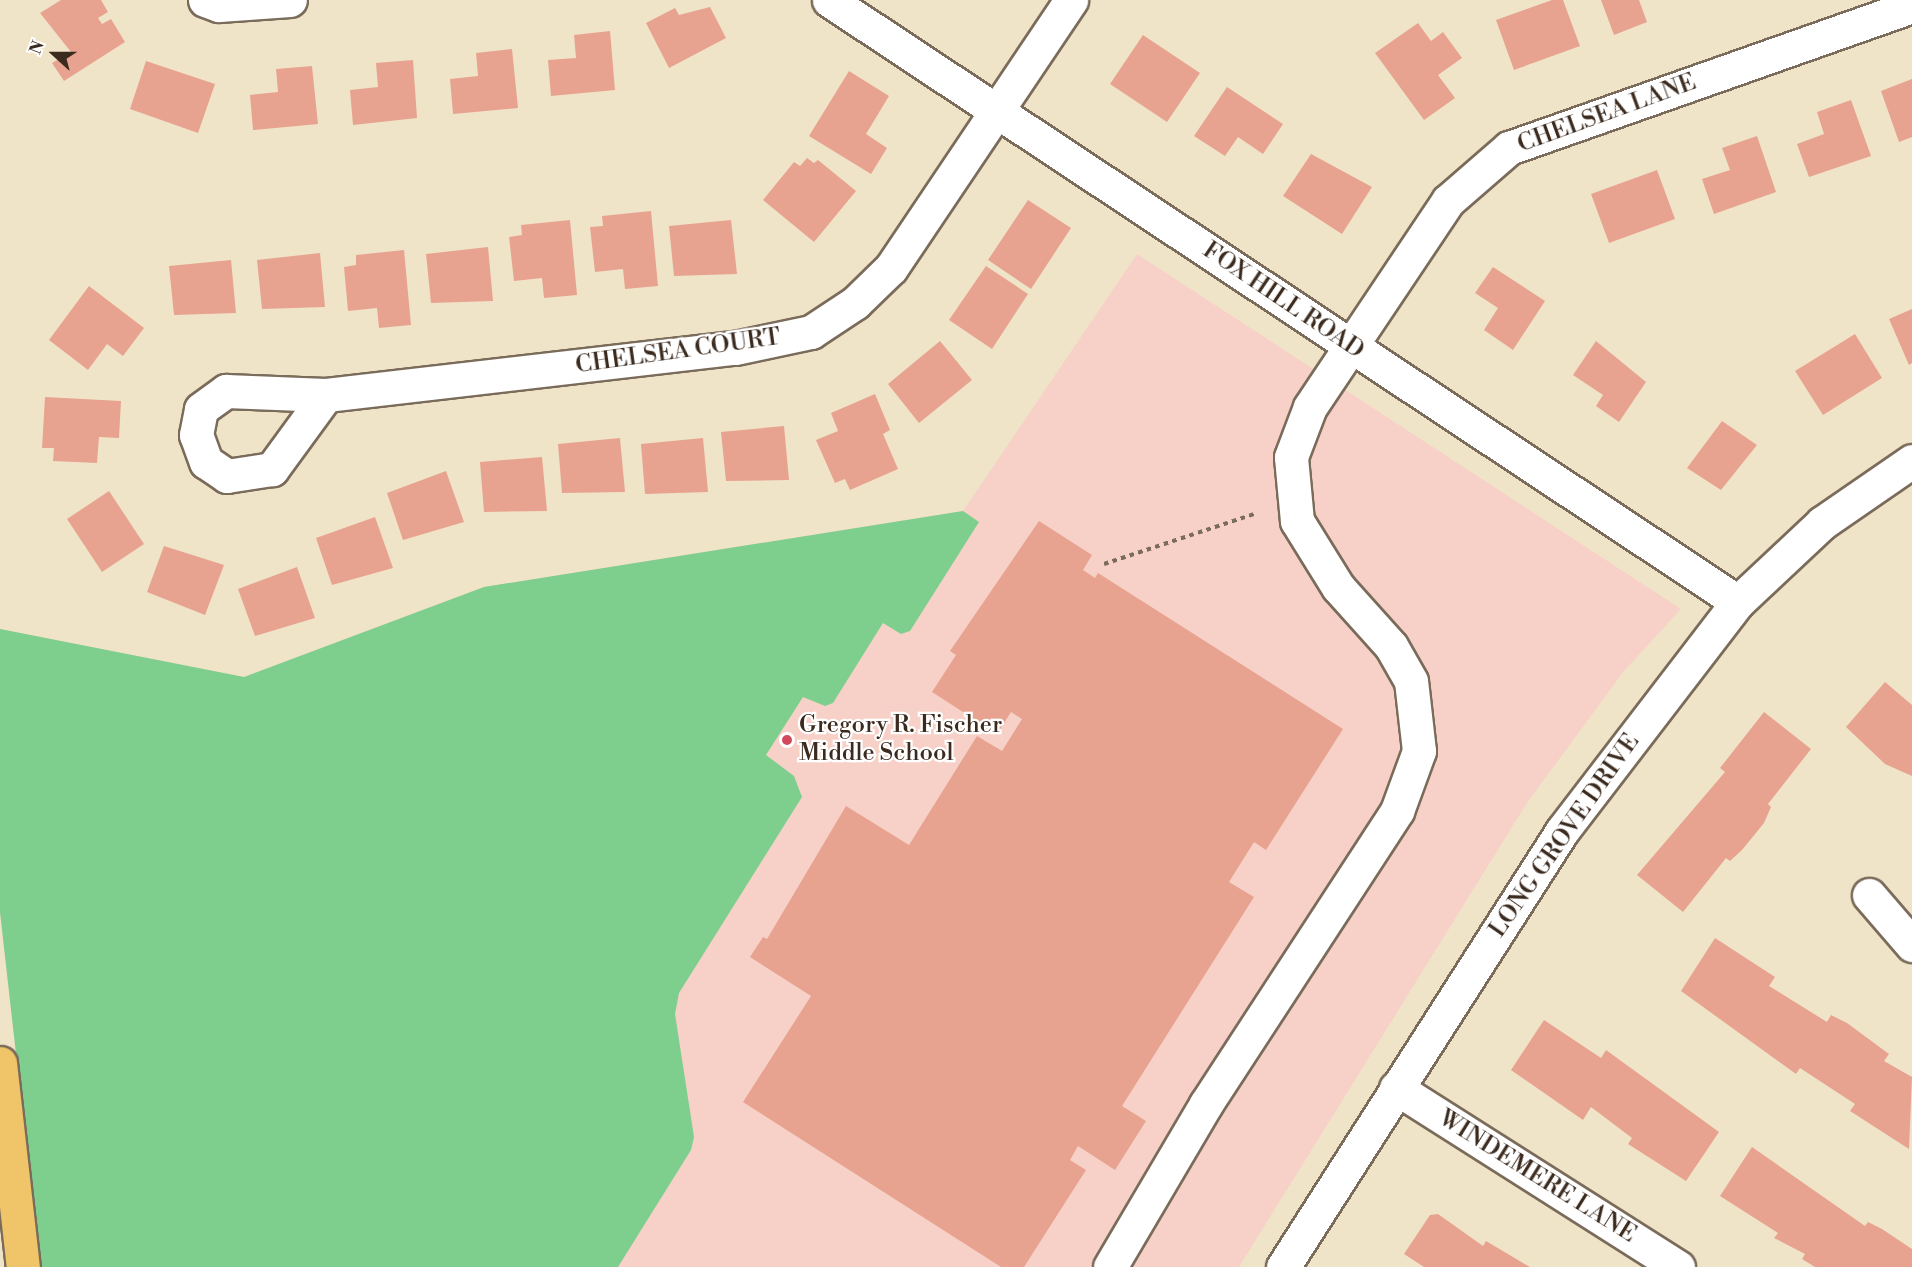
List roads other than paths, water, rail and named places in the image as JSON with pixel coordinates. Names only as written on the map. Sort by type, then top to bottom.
[{"type":"main road","points":[[0,1063],[23,1267]]},
{"type":"street","points":[[205,0],[219,5],[290,0]]},
{"type":"street","name":"FOX HILL ROAD","points":[[829,0],[1738,602]]},
{"type":"street","points":[[997,111],[1071,0]]},
{"type":"street","name":"CHELSEA LANE","points":[[1110,1267],[1206,1104],[1397,811],[1419,751],[1411,681],[1391,646],[1312,550],[1297,522],[1291,489],[1298,433],[1350,346],[1448,201],[1509,148],[1912,6]]},
{"type":"street","name":"CHELSEA COURT","points":[[326,395],[735,348],[811,332],[855,303],[891,268],[997,111]]},
{"type":"street","name":"LONG GROVE DRIVE","points":[[1283,1267],[1562,831],[1738,602],[1822,523],[1912,461]]},
{"type":"street","points":[[1869,895],[1912,945]]},
{"type":"street","name":"WINDEMERE LANE","points":[[1396,1088],[1678,1267]]},
{"type":"place","name":"Gregory R. Fischer Middle School","points":[[787,740]]}]
